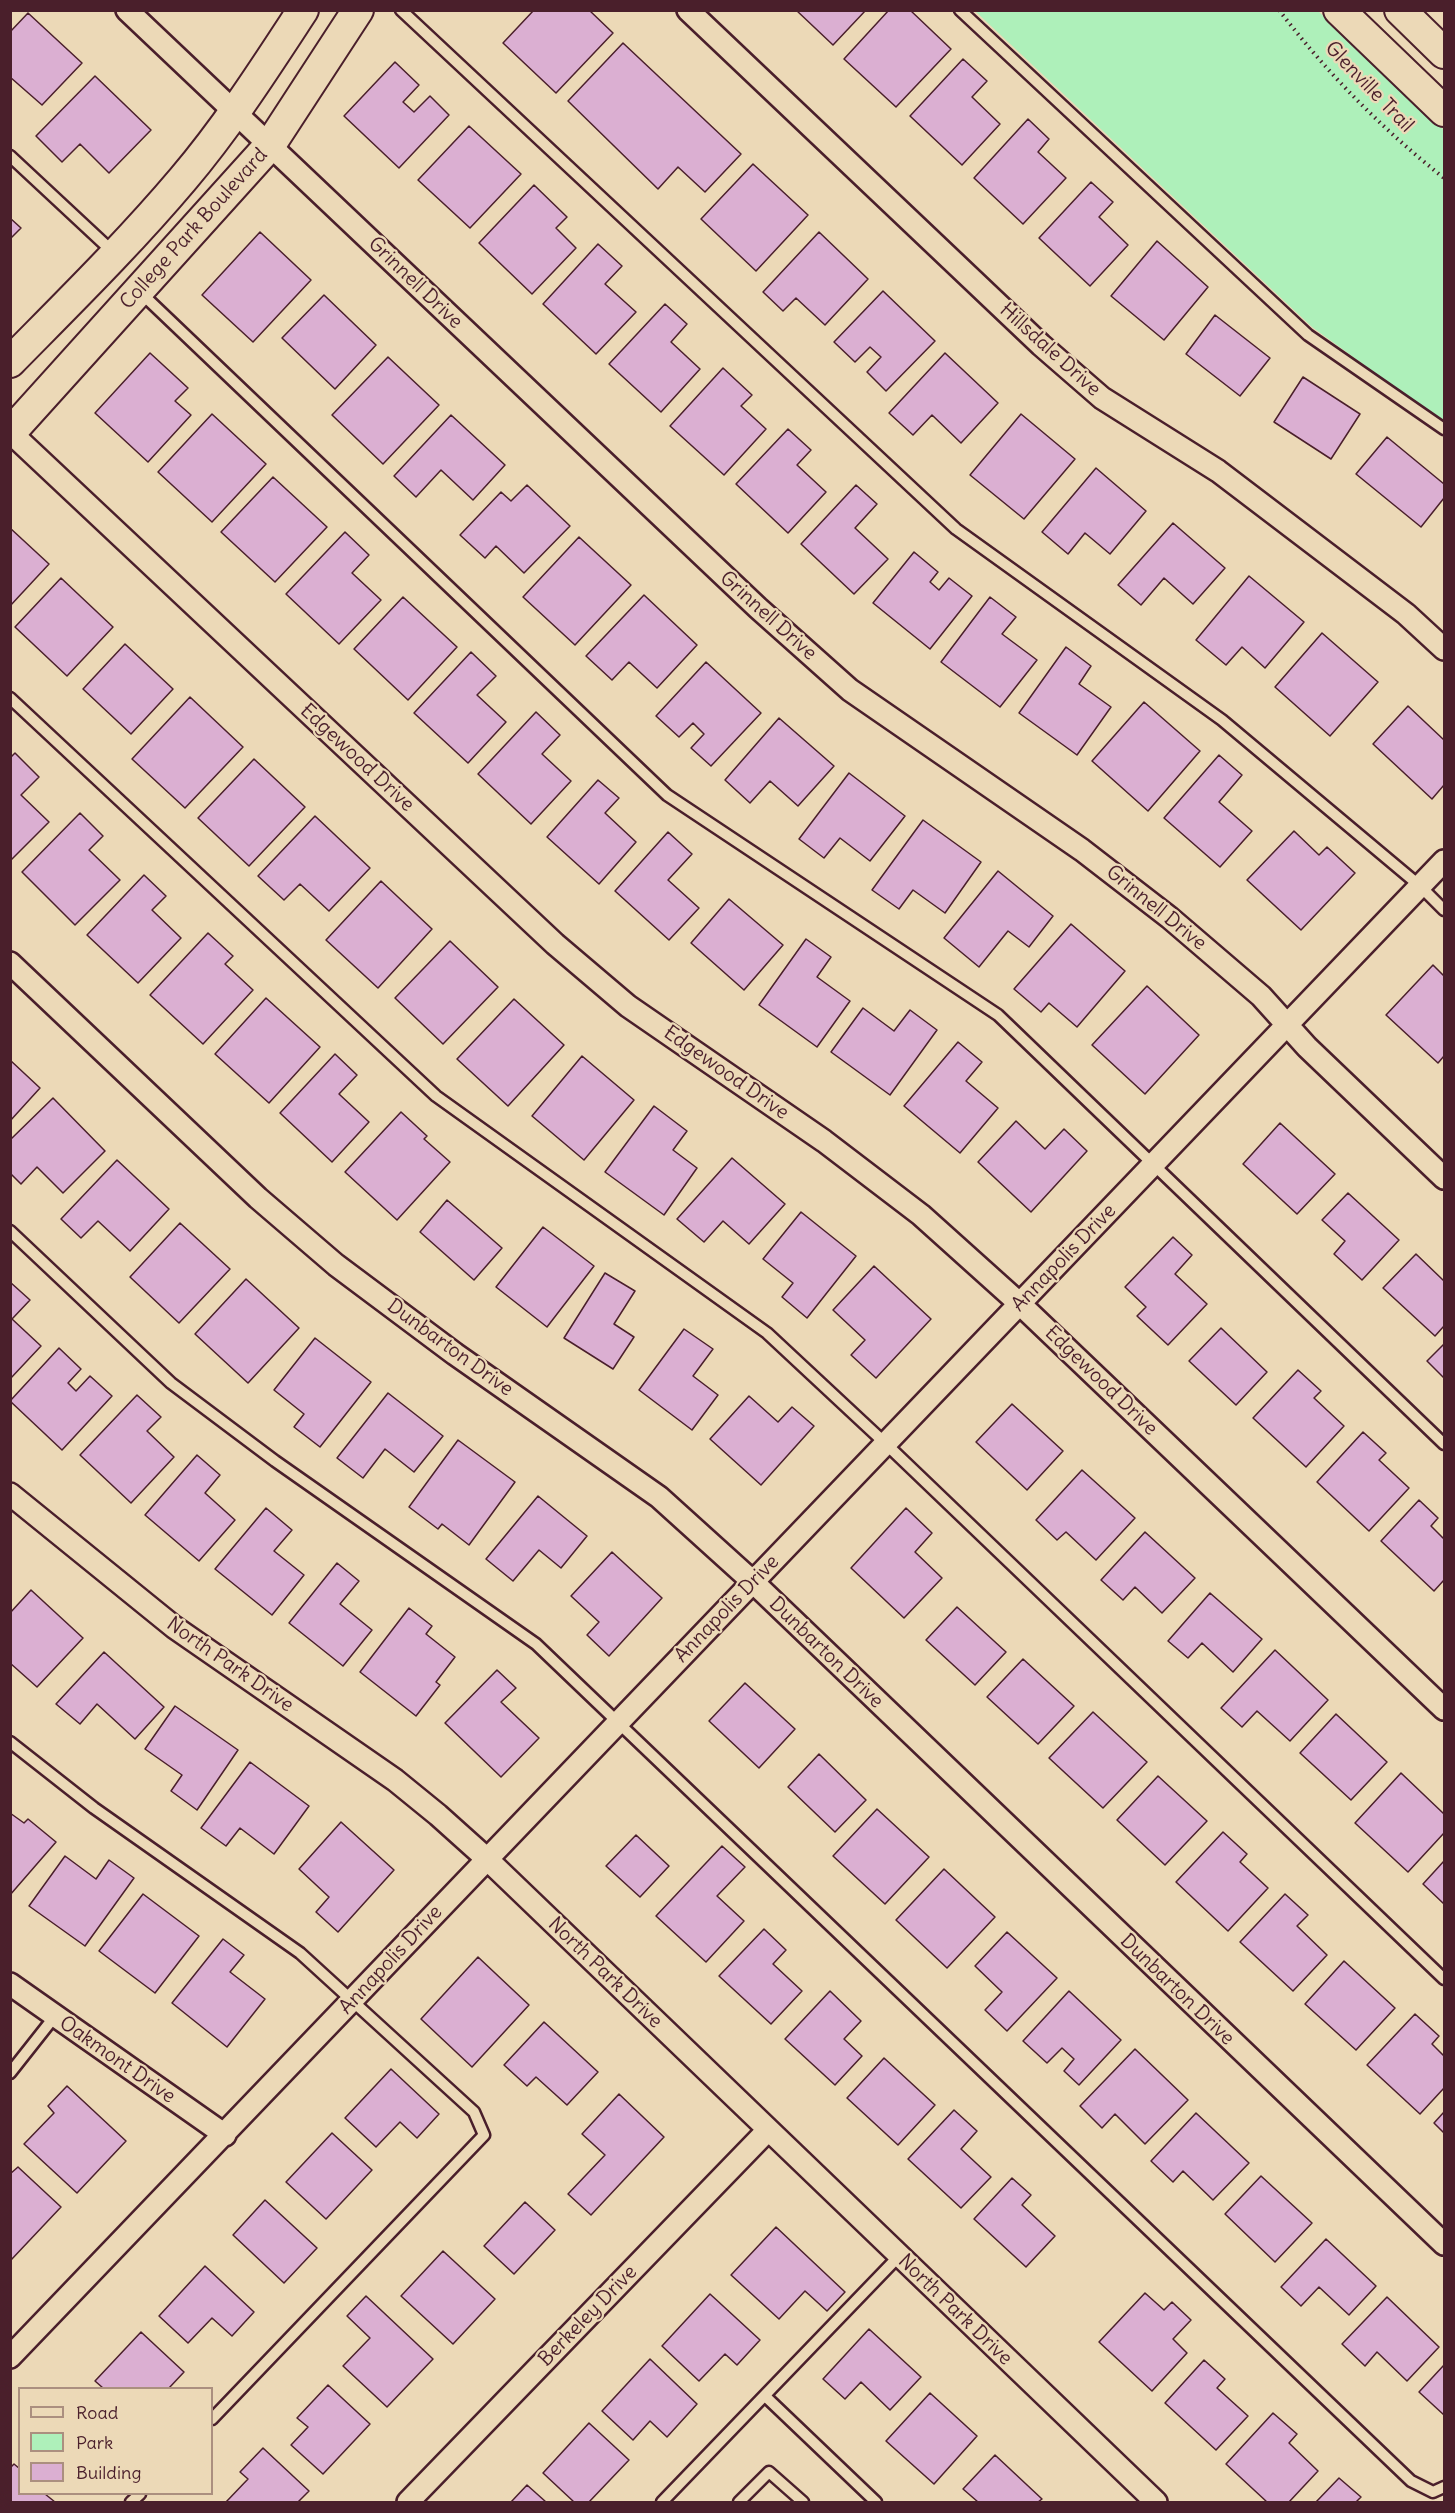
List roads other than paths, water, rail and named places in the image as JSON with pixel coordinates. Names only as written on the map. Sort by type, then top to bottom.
[{"type":"street","name":"Grinnell Drive","points":[[127,10],[758,608],[850,690],[1083,850],[1170,918],[1261,996],[1307,1047],[1444,1178]]},
{"type":"street","points":[[10,362],[116,254],[184,178],[235,112],[303,10]]},
{"type":"street","name":"College Park Boulevard","points":[[11,433],[270,145],[358,10]]},
{"type":"street","name":"Hillsdale Drive","points":[[688,10],[1041,345],[1102,398],[1218,471],[1406,614],[1444,649]]},
{"type":"street","points":[[1339,10],[1444,111]]},
{"type":"street","points":[[1402,11],[1444,53]]},
{"type":"street","name":"Edgewood Drive","points":[[11,433],[555,944],[628,1006],[824,1141],[921,1215],[1020,1304],[1444,1709]]},
{"type":"street","name":"Annapolis Drive","points":[[10,2357],[1444,861]]},
{"type":"street","name":"Dunbarton Drive","points":[[10,963],[258,1198],[336,1265],[465,1361],[659,1497],[753,1582],[1444,2244]]},
{"type":"street","name":"North Park Drive","points":[[10,1494],[174,1627],[395,1780],[487,1859],[1156,2502]]},
{"type":"street","name":"Oakmont Drive","points":[[10,1984],[225,2135]]},
{"type":"street","name":"Berkeley Drive","points":[[408,2502],[768,2130]]},
{"type":"lane","points":[[401,10],[956,529],[1222,720],[1420,886],[1444,910]]},
{"type":"lane","points":[[960,10],[1308,335],[1444,429]]},
{"type":"lane","points":[[10,156],[116,254]]},
{"type":"lane","points":[[139,291],[667,795],[998,1015],[1444,1444]]},
{"type":"lane","points":[[10,698],[436,1096],[767,1332],[1444,1979]]},
{"type":"lane","points":[[10,1231],[171,1383],[274,1461],[536,1644],[1411,2481],[1433,2492],[1444,2487]]},
{"type":"lane","points":[[10,1742],[94,1808],[300,1953],[474,2112],[484,2135],[213,2418]]},
{"type":"lane","points":[[10,2073],[55,2016]]},
{"type":"lane","points":[[662,2502],[899,2256]]},
{"type":"lane","points":[[765,2396],[876,2502]]},
{"type":"lane","points":[[739,2502],[769,2472],[803,2502]]}]
